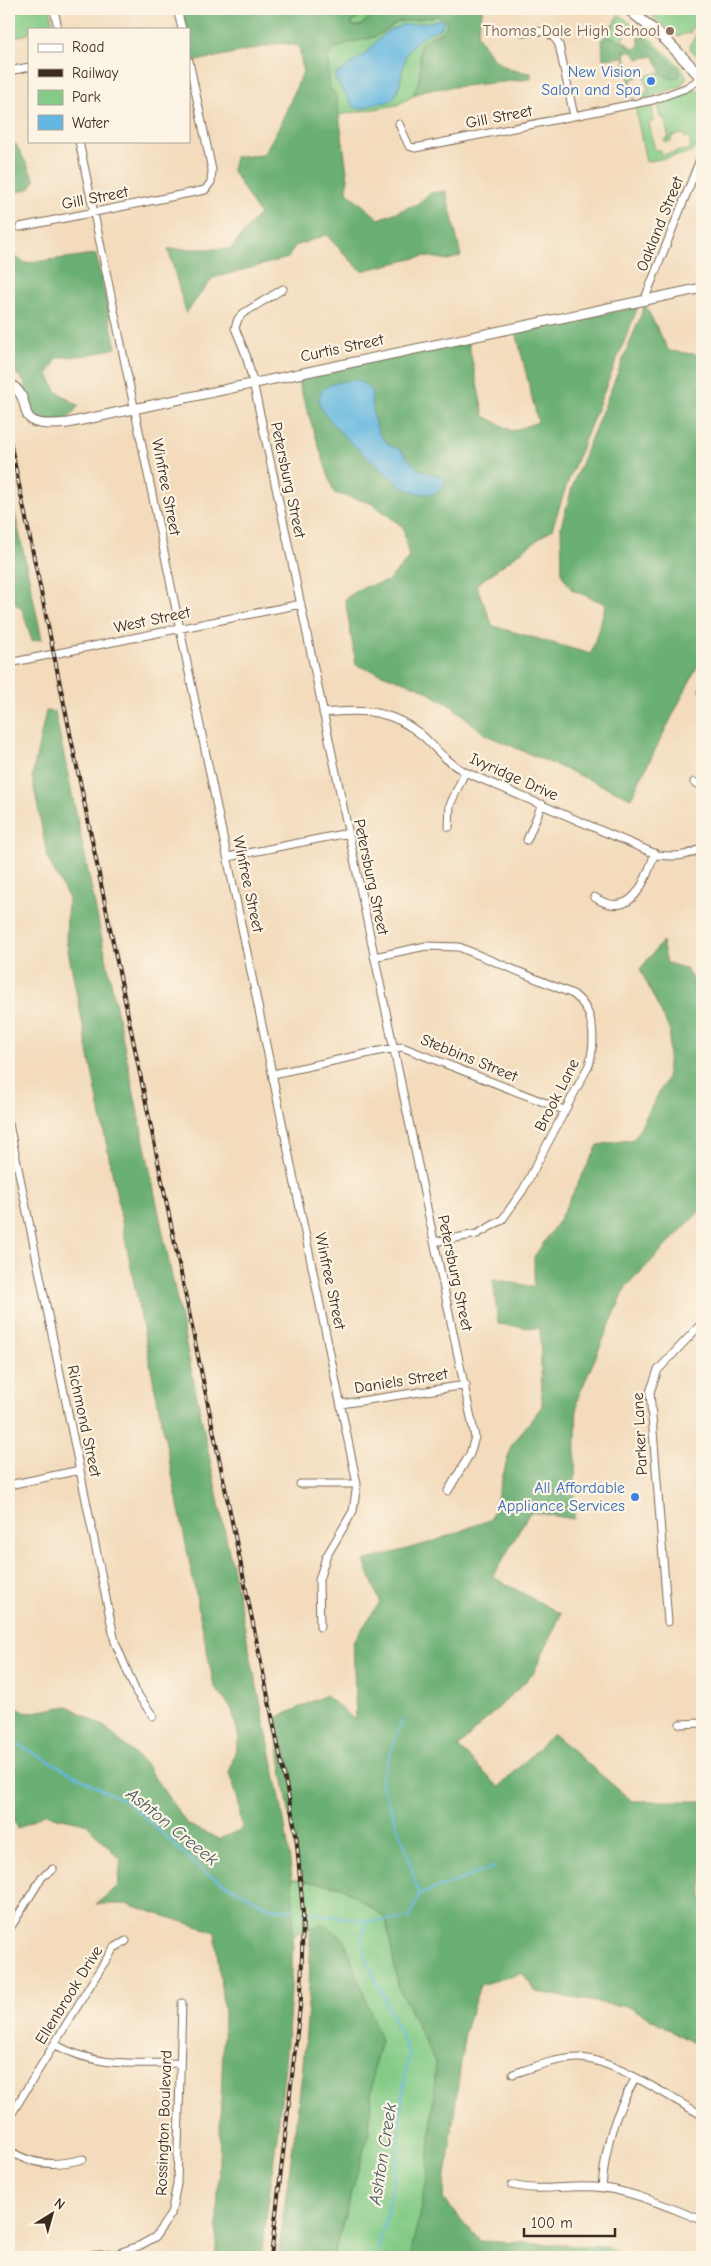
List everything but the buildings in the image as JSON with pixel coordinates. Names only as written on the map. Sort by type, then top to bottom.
[{"type":"main road","points":[[628,9],[666,40],[702,78]]},
{"type":"street","points":[[54,9],[58,28]]},
{"type":"street","points":[[177,9],[182,28]]},
{"type":"street","points":[[524,33],[536,30],[545,31],[551,34],[558,43],[574,116]]},
{"type":"street","name":"Gill Street","points":[[20,227],[204,190],[211,182],[212,170],[190,66]]},
{"type":"street","points":[[9,72],[28,67]]},
{"type":"street","name":"Gill Street","points":[[399,124],[409,146],[415,148],[653,100],[686,88],[702,78]]},
{"type":"street","name":"Winfree Street","points":[[79,142],[136,407],[357,1484],[353,1511],[326,1557],[319,1580],[320,1627]]},
{"type":"street","name":"Oakland Street","points":[[644,301],[701,157]]},
{"type":"street","name":"Curtis Street","points":[[9,383],[20,395],[27,415],[32,421],[41,424],[68,423],[253,382],[702,288]]},
{"type":"street","name":"Petersburg Street","points":[[283,289],[248,308],[235,324],[253,382],[434,1242],[466,1384],[475,1437],[470,1454],[448,1491]]},
{"type":"street","name":"West Street","points":[[9,663],[301,604]]},
{"type":"street","name":"Ivyridge Drive","points":[[323,712],[363,710],[392,717],[417,732],[444,758],[465,772],[655,853],[673,857],[685,856],[702,847]]},
{"type":"street","points":[[449,827],[450,805],[465,772]]},
{"type":"street","points":[[694,782],[702,786]]},
{"type":"street","points":[[527,840],[542,804]]},
{"type":"street","points":[[228,857],[348,833]]},
{"type":"street","points":[[594,897],[600,901],[616,905],[630,900],[644,885],[655,853]]},
{"type":"street","name":"Brook Lane","points":[[374,957],[426,946],[459,948],[573,994],[586,1005],[590,1015],[594,1044],[589,1065],[523,1190],[502,1220],[477,1234],[434,1242]]},
{"type":"street","name":"Stebbins Street","points":[[273,1074],[393,1048],[407,1048],[564,1110]]},
{"type":"street","name":"Richmond Street","points":[[9,1126],[115,1642],[136,1692],[153,1716]]},
{"type":"street","name":"Parker Lane","points":[[668,1622],[650,1392],[658,1370],[702,1323]]},
{"type":"street","name":"Daniels Street","points":[[341,1404],[466,1384]]},
{"type":"street","points":[[9,1485],[80,1470]]},
{"type":"street","points":[[300,1484],[357,1484]]},
{"type":"street","points":[[680,1724],[702,1723]]},
{"type":"street","points":[[9,1930],[42,1877],[53,1870]]},
{"type":"street","name":"Ellenbrook Drive","points":[[9,2118],[114,1948],[126,1941]]},
{"type":"street","name":"Rossington Boulevard","points":[[68,2257],[125,2252],[155,2237],[166,2222],[177,2194],[182,2003]]},
{"type":"street","points":[[54,2044],[76,2056],[101,2062],[180,2063]]},
{"type":"street","points":[[513,2074],[543,2063],[578,2058],[605,2064],[702,2115]]},
{"type":"street","points":[[602,2187],[613,2123],[635,2079]]},
{"type":"street","points":[[9,2150],[23,2158],[46,2164],[58,2164],[83,2159]]},
{"type":"street","points":[[512,2185],[527,2189],[602,2187],[632,2194],[702,2220]]},
{"type":"green space","points":[[26,9],[50,9],[53,26],[48,28],[28,28],[28,34],[9,38],[9,12]]},
{"type":"green space","points":[[180,9],[345,9],[358,18],[352,23],[352,26],[361,26],[370,16],[379,14],[386,9],[483,9],[477,34],[487,50],[492,57],[504,66],[531,73],[531,79],[425,90],[413,96],[420,78],[420,43],[437,35],[444,29],[447,21],[439,16],[398,22],[377,36],[345,44],[330,53],[328,58],[329,87],[336,95],[348,178],[347,192],[379,219],[417,204],[430,193],[446,191],[461,256],[448,260],[425,256],[361,271],[326,235],[295,246],[288,258],[213,278],[186,313],[168,249],[231,249],[259,214],[232,170],[235,157],[263,155],[279,127],[303,72],[299,46],[282,43],[192,62],[190,28],[184,28]]},
{"type":"green space","points":[[345,9],[386,9],[379,14],[370,16],[361,26],[352,26],[353,13]]},
{"type":"green space","name":"Thomas Dale High School","points":[[643,9],[697,9],[697,21],[690,33],[677,36]]},
{"type":"green space","points":[[619,14],[634,26],[633,34],[626,32],[622,40],[628,44],[608,35]]},
{"type":"green space","points":[[439,16],[447,21],[447,25],[444,30],[428,38],[418,49],[421,67],[413,96],[397,105],[339,115],[336,95],[329,87],[328,58],[330,53],[345,44],[377,36],[398,22]]},
{"type":"green space","points":[[613,23],[614,26],[609,36],[636,49],[640,42],[639,39],[643,37],[680,70],[680,76],[670,78],[666,76],[662,73],[654,56],[638,59],[629,48],[624,51],[624,57],[603,59],[602,40]]},
{"type":"green space","points":[[702,26],[702,57],[700,58],[691,51],[690,44]]},
{"type":"green space","points":[[644,33],[682,68],[687,78],[681,86],[644,99],[642,94],[648,92],[644,76],[660,72],[667,77],[681,73],[644,37],[641,37],[640,42],[638,40],[641,34]]},
{"type":"green space","points":[[629,48],[632,51],[625,52],[628,70],[636,69],[638,77],[631,79],[634,101],[623,54],[625,49]]},
{"type":"green space","points":[[692,90],[702,92],[702,145],[695,147],[691,153],[646,162],[635,107],[649,104],[652,106],[654,121],[649,123],[655,150],[660,150],[661,155],[690,149],[690,138],[685,138],[684,134],[672,136],[671,141],[665,142],[664,139],[669,138],[664,118],[660,118],[658,109],[661,102]]},
{"type":"green space","points":[[9,138],[16,144],[35,180],[29,189],[9,194]]},
{"type":"green space","points":[[9,253],[26,263],[96,254],[116,348],[88,355],[57,358],[48,374],[56,391],[79,406],[66,420],[48,422],[32,417],[25,397],[26,385],[9,368]]},
{"type":"green space","points":[[645,305],[669,351],[702,355],[702,657],[631,798],[486,735],[453,707],[419,687],[356,665],[345,599],[361,588],[388,581],[409,558],[403,527],[371,503],[334,493],[296,376],[468,341],[484,416],[512,431],[538,422],[516,332],[638,307],[567,484],[552,529],[476,585],[493,626],[591,654],[606,604],[572,590],[562,575],[561,526],[574,481]]},
{"type":"green space","points":[[9,485],[42,639],[32,641],[22,609],[9,599]]},
{"type":"green space","points":[[46,711],[55,712],[288,1844],[293,1901],[291,1990],[283,2080],[261,2257],[214,2257],[216,2250],[224,2013],[215,1932],[127,1904],[96,1904],[118,1886],[121,1860],[85,1823],[44,1814],[17,1829],[9,1807],[9,1705],[29,1713],[68,1706],[105,1727],[145,1764],[187,1824],[219,1839],[242,1829],[238,1800],[229,1773],[239,1738],[232,1710],[214,1686],[66,940],[68,897],[48,860],[32,777]]},
{"type":"green space","points":[[662,942],[667,963],[685,968],[702,993],[702,1209],[626,1287],[577,1400],[574,1519],[530,1512],[493,1577],[561,1614],[533,1674],[458,1747],[499,1787],[553,1734],[632,1801],[702,1801],[702,2048],[632,2008],[536,1992],[522,1973],[480,1985],[465,2031],[443,2199],[480,2241],[606,2247],[631,2257],[410,2257],[427,2180],[436,2064],[398,1986],[386,1918],[342,1887],[300,1880],[274,1719],[326,1695],[356,1721],[353,1642],[380,1602],[364,1561],[432,1542],[491,1519],[511,1446],[542,1406],[540,1329],[498,1324],[493,1279],[534,1287],[534,1257],[559,1220],[598,1145],[634,1139],[667,1078],[670,1031],[640,969]]},
{"type":"green space","points":[[164,1821],[270,1875],[342,1887],[386,1918],[398,1986],[436,2064],[427,2180],[410,2257],[333,2257],[369,2132],[373,2068],[381,2041],[323,1923],[277,1941]]},
{"type":"green space","points":[[323,1923],[344,1939],[381,2041],[373,2068],[369,2132],[333,2257],[278,2257],[304,2052],[310,1969],[310,1929]]},
{"type":"water","points":[[440,19],[444,21],[441,28],[419,40],[406,55],[399,87],[393,99],[368,107],[354,107],[336,80],[335,75],[365,54],[387,31],[403,25]]},
{"type":"water","points":[[359,380],[371,390],[374,420],[379,434],[390,446],[399,449],[418,469],[443,478],[445,481],[439,491],[427,494],[414,492],[402,487],[339,431],[328,418],[321,407],[319,398],[321,392],[335,383]]},
{"type":"waterway","points":[[402,1721],[380,1781],[407,1852],[419,1895]]},
{"type":"waterway","name":"Ashton Creeek","points":[[9,1740],[130,1804],[205,1873],[268,1907],[294,1911]]},
{"type":"waterway","points":[[303,1912],[367,1921],[409,1919],[419,1895],[495,1867]]},
{"type":"waterway","name":"Ashton Creek","points":[[367,1921],[362,1934],[366,1958],[409,2053],[404,2083],[394,2184],[376,2257]]},
{"type":"railway","points":[[9,436],[296,1833],[303,1912],[301,1998],[271,2257]]},
{"type":"place","name":"Thomas Dale High School","points":[[670,31]]},
{"type":"place","name":"New Vision Salon and Spa","points":[[651,81]]},
{"type":"place","name":"All Affordable Appliance Services","points":[[635,1497]]}]
